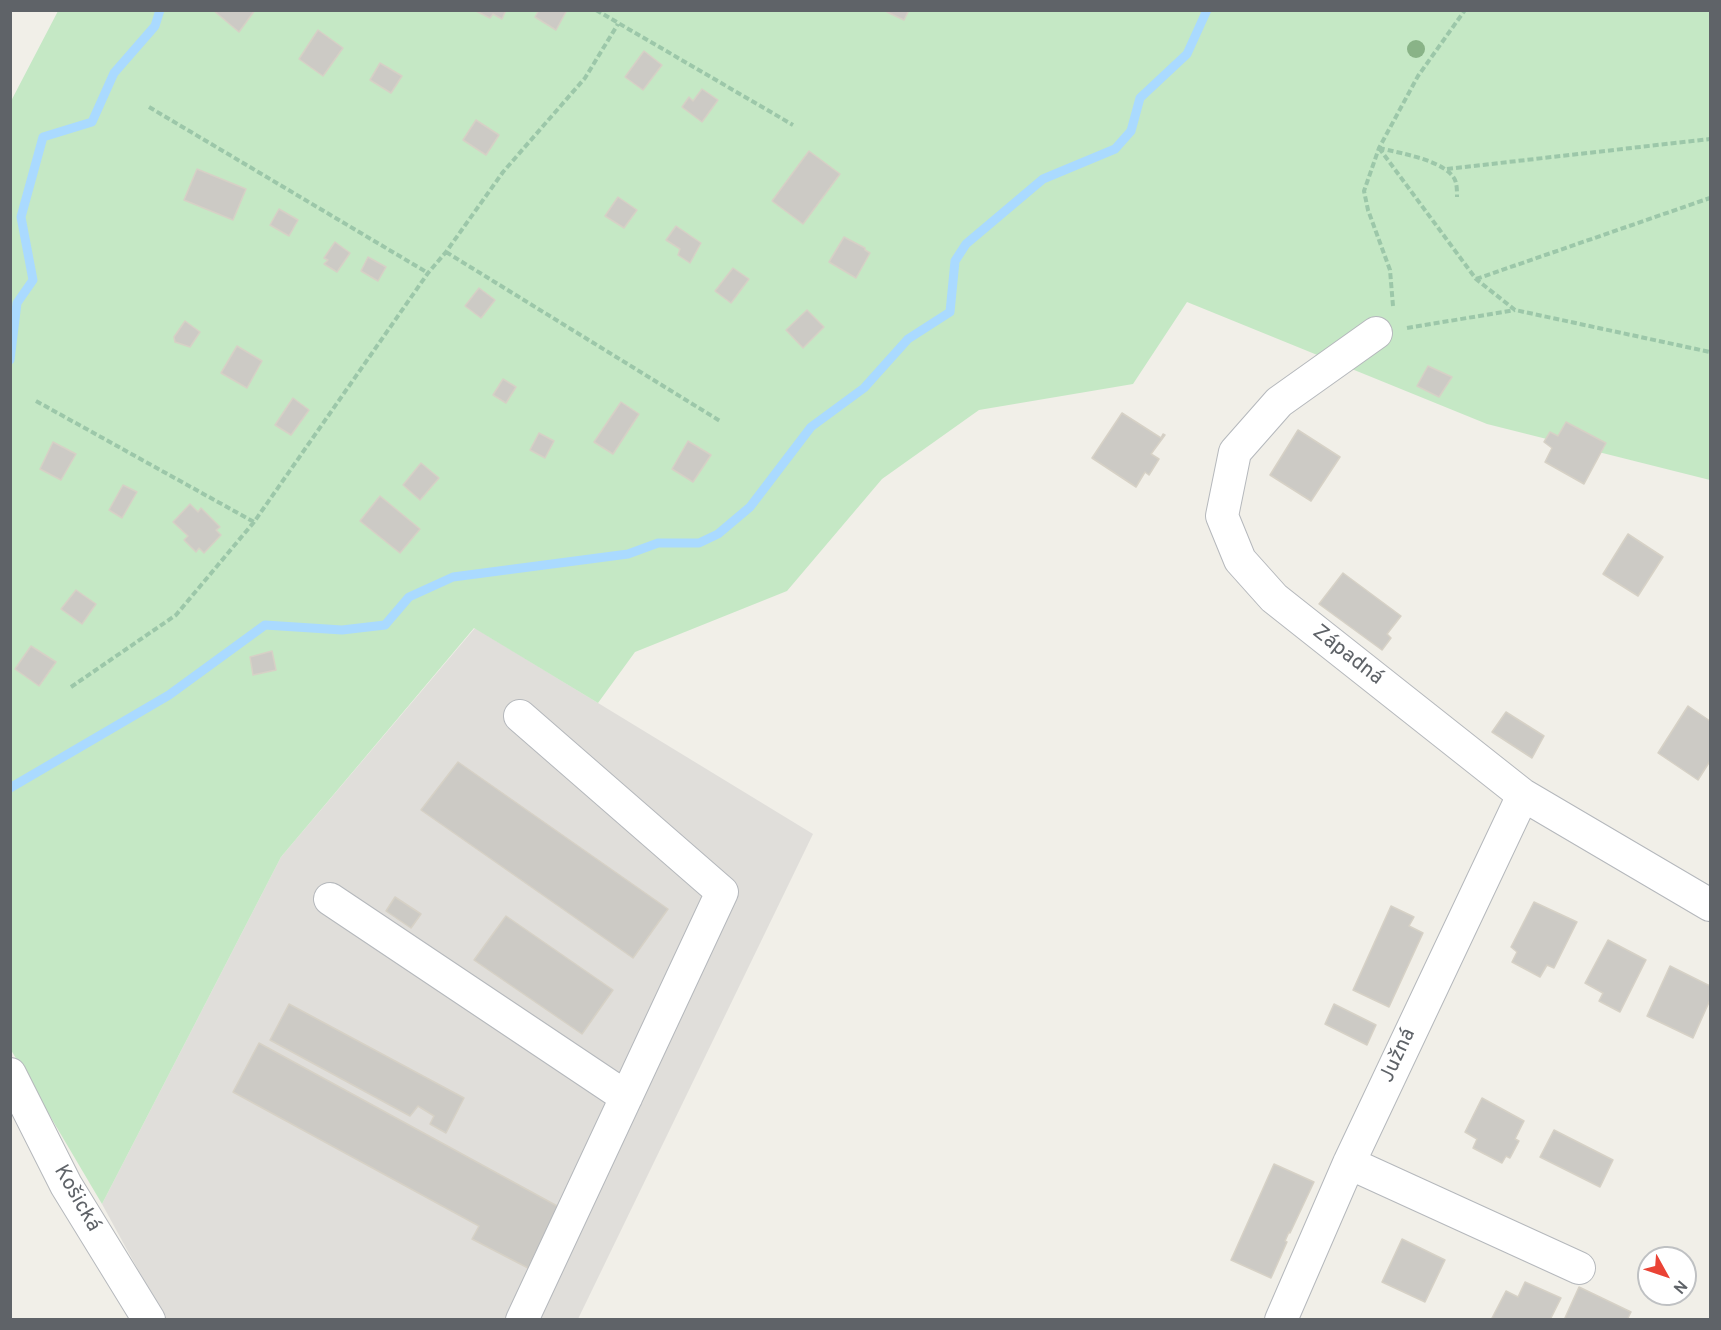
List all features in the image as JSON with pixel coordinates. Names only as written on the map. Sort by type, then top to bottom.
[{"type":"street","name":"Západná","points":[[1376,333],[1279,402],[1235,452],[1222,516],[1240,560],[1274,598],[1523,795],[1710,905]]},
{"type":"street","points":[[520,716],[723,892],[522,1320]]},
{"type":"street","name":"Južná","points":[[1281,1320],[1349,1163],[1523,795]]},
{"type":"street","points":[[330,899],[626,1098]]},
{"type":"street","name":"Košická","points":[[10,1074],[66,1185],[149,1320]]},
{"type":"street","points":[[1349,1163],[1579,1268]]},
{"type":"path","points":[[596,10],[793,125]]},
{"type":"path","points":[[1376,333],[1394,313],[1390,270],[1368,210],[1364,191],[1379,148],[1418,76],[1465,10]]},
{"type":"path","points":[[70,687],[176,615],[254,522],[428,273],[446,252],[503,172],[585,78],[618,24]]},
{"type":"path","points":[[149,107],[428,273]]},
{"type":"path","points":[[1379,148],[1421,158],[1447,169],[1710,139]]},
{"type":"path","points":[[1379,148],[1476,279],[1515,310]]},
{"type":"path","points":[[1447,169],[1456,181],[1457,197]]},
{"type":"path","points":[[1476,279],[1710,198]]},
{"type":"path","points":[[446,252],[720,421]]},
{"type":"path","points":[[1376,333],[1515,310],[1710,351]]},
{"type":"path","points":[[36,401],[254,522]]},
{"type":"shaded area","points":[[475,628],[813,834],[578,1319],[165,1319],[102,1204],[281,857]]},
{"type":"green space","points":[[58,11],[1710,11],[1710,480],[1487,424],[1187,302],[1133,384],[979,410],[882,479],[787,591],[635,652],[598,703],[474,628],[281,857],[102,1204],[11,1050],[10,103]]},
{"type":"building","points":[[213,10],[255,10],[239,32]]},
{"type":"building","points":[[506,10],[502,19],[493,14],[490,18],[476,11]]},
{"type":"building","points":[[539,10],[567,10],[556,30],[535,17]]},
{"type":"building","points":[[887,10],[909,10],[904,20]]},
{"type":"building","points":[[318,30],[343,48],[323,76],[299,59]]},
{"type":"building","points":[[644,51],[662,65],[643,90],[625,77]]},
{"type":"building","points":[[380,63],[402,76],[391,93],[370,80]]},
{"type":"building","points":[[702,89],[718,100],[702,122],[682,107],[689,97],[693,101]]},
{"type":"building","points":[[476,120],[499,135],[486,155],[463,140]]},
{"type":"building","points":[[809,151],[840,174],[803,224],[772,201]]},
{"type":"building","points":[[197,169],[246,189],[233,220],[184,200]]},
{"type":"building","points":[[618,197],[637,210],[624,228],[605,216]]},
{"type":"building","points":[[279,209],[298,220],[289,236],[270,225]]},
{"type":"building","points":[[676,226],[701,243],[690,263],[678,255],[680,249],[666,240]]},
{"type":"building","points":[[844,237],[870,253],[856,278],[829,262]]},
{"type":"building","points":[[335,242],[350,253],[337,272],[324,264],[328,260],[324,258]]},
{"type":"building","points":[[368,257],[386,267],[378,281],[361,271]]},
{"type":"building","points":[[733,268],[749,279],[731,303],[715,291]]},
{"type":"building","points":[[479,288],[495,300],[481,318],[465,306]]},
{"type":"building","points":[[807,310],[824,327],[803,348],[786,330]]},
{"type":"building","points":[[185,321],[200,332],[190,347],[175,342],[174,337]]},
{"type":"building","points":[[237,346],[262,361],[247,388],[221,373]]},
{"type":"building","points":[[1428,366],[1452,377],[1439,397],[1417,386]]},
{"type":"building","points":[[503,379],[516,387],[506,403],[493,395]]},
{"type":"building","points":[[293,398],[309,410],[291,435],[275,425]]},
{"type":"building","points":[[621,402],[639,414],[613,454],[594,442]]},
{"type":"building","points":[[1122,413],[1161,438],[1163,434],[1165,435],[1151,454],[1159,459],[1149,475],[1145,472],[1136,487],[1092,458]]},
{"type":"building","points":[[1566,422],[1606,443],[1584,484],[1545,462],[1552,448],[1544,442],[1550,432],[1558,436]]},
{"type":"building","points":[[1298,430],[1340,457],[1311,501],[1270,475]]},
{"type":"building","points":[[539,433],[554,441],[545,458],[530,450]]},
{"type":"building","points":[[688,441],[711,455],[693,482],[672,469]]},
{"type":"building","points":[[53,442],[76,454],[61,480],[40,469]]},
{"type":"building","points":[[421,463],[439,478],[420,500],[403,485]]},
{"type":"building","points":[[123,485],[137,492],[122,518],[109,510]]},
{"type":"building","points":[[380,496],[420,529],[400,553],[360,521]]},
{"type":"building","points":[[190,504],[198,512],[201,508],[220,527],[216,530],[221,535],[204,553],[199,548],[196,552],[184,540],[188,536],[173,522]]},
{"type":"building","points":[[1628,534],[1663,557],[1638,596],[1603,574]]},
{"type":"building","points":[[1343,573],[1401,616],[1387,634],[1391,638],[1382,650],[1319,604]]},
{"type":"building","points":[[76,590],[96,604],[82,624],[61,609]]},
{"type":"building","points":[[31,646],[56,662],[39,686],[15,669]]},
{"type":"building","points":[[272,651],[276,670],[253,675],[250,657]]},
{"type":"building","points":[[1688,706],[1710,721],[1710,761],[1698,780],[1658,753]]},
{"type":"building","points":[[1506,712],[1544,736],[1532,758],[1492,732]]},
{"type":"building","points":[[458,762],[668,909],[633,958],[421,810]]},
{"type":"building","points":[[395,897],[421,914],[411,928],[386,911]]},
{"type":"building","points":[[1534,902],[1577,922],[1554,968],[1547,965],[1540,977],[1512,962],[1517,952],[1511,947]]},
{"type":"building","points":[[1391,906],[1414,917],[1409,926],[1423,933],[1389,1007],[1353,990]]},
{"type":"building","points":[[506,916],[613,990],[582,1034],[474,960]]},
{"type":"building","points":[[1608,940],[1646,960],[1620,1012],[1599,1001],[1603,993],[1585,983]]},
{"type":"building","points":[[1670,966],[1710,986],[1710,1000],[1693,1038],[1647,1016]]},
{"type":"building","points":[[289,1004],[464,1098],[446,1133],[430,1124],[434,1116],[418,1106],[410,1116],[270,1040]]},
{"type":"building","points":[[1334,1004],[1376,1025],[1367,1045],[1325,1024]]},
{"type":"building","points":[[259,1043],[559,1207],[528,1268],[472,1239],[479,1226],[233,1092]]},
{"type":"building","points":[[1482,1098],[1524,1121],[1515,1139],[1519,1141],[1510,1158],[1506,1156],[1502,1163],[1473,1148],[1477,1139],[1465,1132]]},
{"type":"building","points":[[1554,1130],[1613,1160],[1600,1187],[1540,1157]]},
{"type":"building","points":[[1274,1164],[1314,1182],[1289,1232],[1271,1278],[1231,1260]]},
{"type":"building","points":[[1402,1239],[1445,1260],[1425,1302],[1382,1282]]},
{"type":"building","points":[[1525,1282],[1561,1298],[1550,1320],[1491,1320],[1506,1291],[1518,1297]]},
{"type":"building","points":[[1579,1287],[1631,1312],[1627,1320],[1564,1320]]},
{"type":"waterway","points":[[10,360],[17,303],[33,280],[21,217],[43,137],[92,122],[114,73],[155,26],[160,10]]},
{"type":"waterway","points":[[10,788],[169,695],[265,625],[342,630],[385,625],[409,597],[453,577],[628,554],[658,543],[699,543],[718,534],[750,507],[811,427],[864,388],[908,339],[950,312],[955,261],[966,244],[1043,179],[1115,149],[1131,131],[1140,98],[1187,54],[1207,10]]}]
